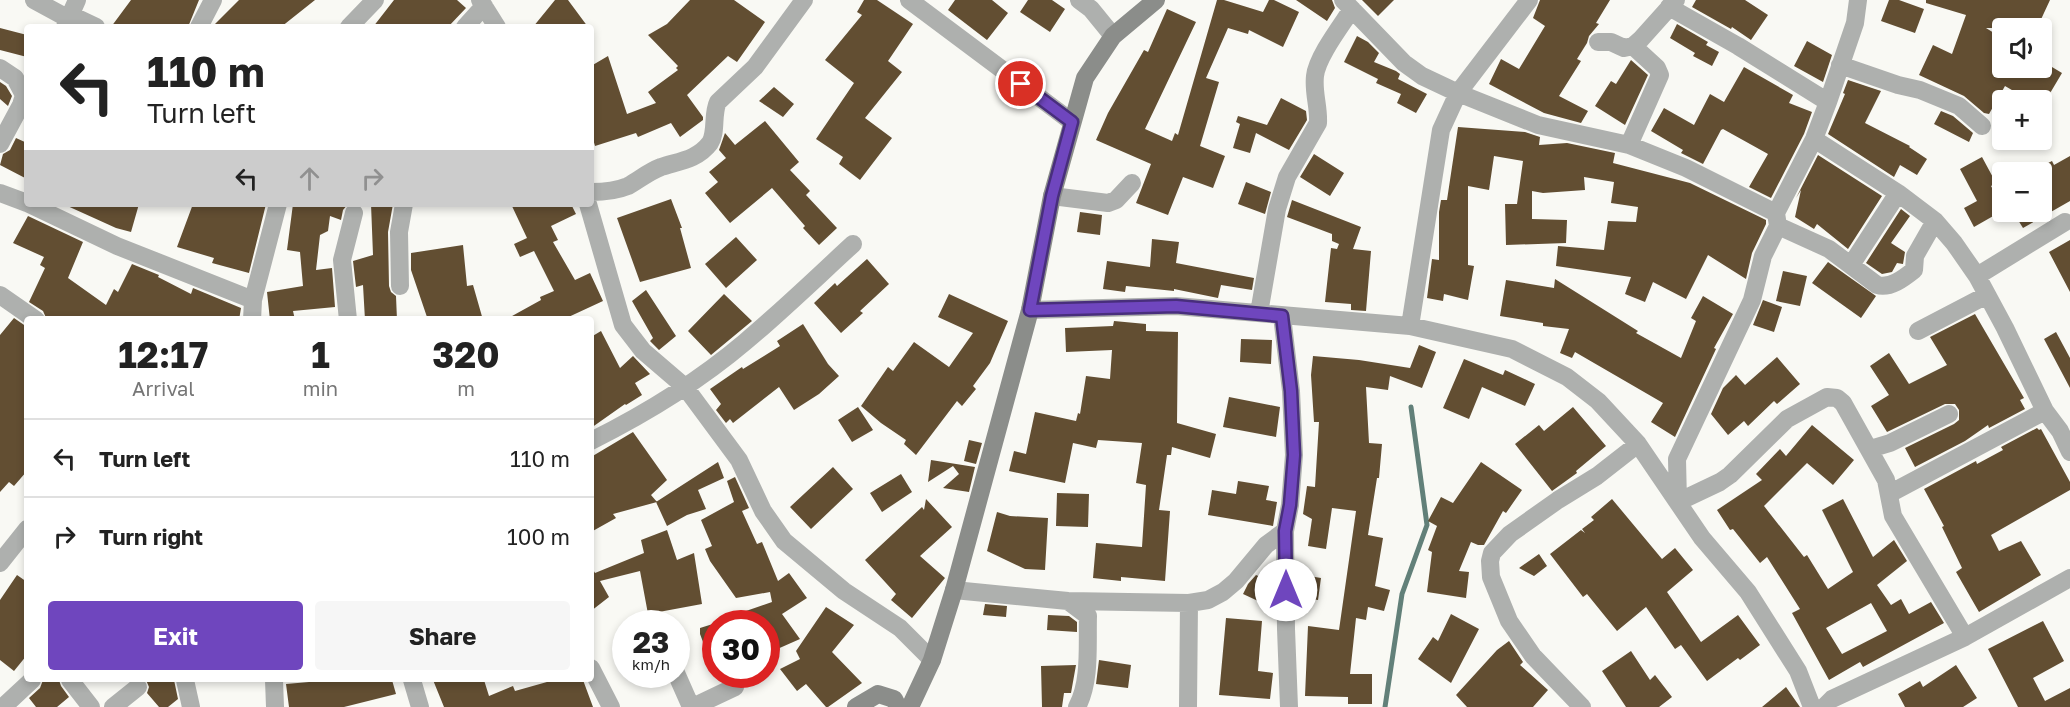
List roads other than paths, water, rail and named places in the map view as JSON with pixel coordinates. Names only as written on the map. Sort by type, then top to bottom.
[{"type":"street","points":[[34,0],[67,23]]},
{"type":"street","points":[[67,23],[77,0]]},
{"type":"street","points":[[201,24],[213,0]]},
{"type":"street","points":[[352,24],[375,0]]},
{"type":"street","points":[[594,192],[613,191],[627,186],[649,172],[690,159],[702,152],[712,140],[718,102],[755,67],[804,0]]},
{"type":"street","points":[[909,0],[1072,122]]},
{"type":"street","points":[[1079,0],[1091,9],[1113,36]]},
{"type":"street","points":[[910,707],[932,660],[954,590],[1030,310],[1052,196],[1085,78],[1113,36],[1156,0]]},
{"type":"street","points":[[1410,326],[1441,130],[1458,93],[1529,0]]},
{"type":"street","points":[[1678,502],[1677,459],[1752,300],[1763,256],[1777,219],[1814,139],[1828,102],[1855,22],[1858,0]]},
{"type":"street","points":[[467,24],[482,3],[495,24]]},
{"type":"street","points":[[1598,42],[1611,42],[1624,48],[1633,46],[1672,4],[1828,102]]},
{"type":"street","points":[[1259,313],[1277,209],[1287,177],[1318,123],[1315,74],[1348,5],[1404,63],[1422,76],[1538,125],[1629,145],[1686,168],[1829,249],[1877,285],[1883,286],[1902,279],[1914,270],[1915,256],[1935,221]]},
{"type":"street","points":[[67,23],[77,18],[90,24]]},
{"type":"street","points":[[1629,145],[1660,75],[1657,68],[1633,46]]},
{"type":"street","points":[[1840,65],[1920,90],[1959,106],[1982,126]]},
{"type":"street","points":[[0,68],[15,78],[24,92]]},
{"type":"street","points":[[0,144],[24,99]]},
{"type":"street","points":[[1814,139],[1898,193],[1935,221],[1954,243],[1977,276],[2045,411],[2065,428],[2070,452]]},
{"type":"street","points":[[1052,196],[1108,203],[1116,200],[1132,183]]},
{"type":"street","points":[[0,193],[24,202]]},
{"type":"street","points":[[1851,265],[1898,193]]},
{"type":"street","points":[[34,207],[117,246],[253,300]]},
{"type":"street","points":[[252,316],[253,300],[277,207]]},
{"type":"street","points":[[400,286],[399,232],[403,207]]},
{"type":"street","points":[[589,207],[623,324],[643,351],[685,387],[739,460],[764,511],[784,541],[844,591],[900,628],[932,660]]},
{"type":"street","points":[[348,316],[342,260],[354,213]]},
{"type":"street","points":[[1977,276],[2065,222]]},
{"type":"street","points":[[594,440],[616,429],[685,387],[744,343],[853,244]]},
{"type":"street","points":[[0,295],[30,316]]},
{"type":"street","points":[[1918,331],[1987,295]]},
{"type":"street","points":[[1030,310],[1176,306],[1410,326],[1512,349],[1567,377],[1598,401],[1638,444],[1702,538],[1748,592],[1798,671],[1812,707]]},
{"type":"street","points":[[1282,316],[1291,391],[1294,455],[1290,505],[1285,531],[1289,707]]},
{"type":"street","points":[[1678,502],[1730,475],[1788,419],[1827,397],[1837,399],[1843,403],[1886,480],[1893,516],[1965,637]]},
{"type":"street","points":[[1889,494],[2045,411]]},
{"type":"street","points":[[1870,449],[1890,443],[1949,414]]},
{"type":"street","points":[[1582,707],[1533,656],[1509,621],[1491,577],[1490,561],[1492,553],[1510,534],[1597,476],[1638,444]]},
{"type":"street","points":[[954,590],[1068,601],[1189,603],[1208,600],[1236,581],[1266,545],[1285,531]]},
{"type":"street","points":[[0,563],[24,533]]},
{"type":"street","points":[[1824,707],[1832,699],[1965,637],[2070,578]]},
{"type":"street","points":[[1068,601],[1088,616],[1086,679],[1077,707]]},
{"type":"street","points":[[1188,707],[1189,603]]},
{"type":"street","points":[[594,674],[611,707]]},
{"type":"street","points":[[3,707],[30,682]]},
{"type":"street","points":[[72,682],[91,707]]},
{"type":"street","points":[[113,707],[140,682]]},
{"type":"street","points":[[185,682],[191,707]]},
{"type":"street","points":[[273,682],[275,707]]},
{"type":"street","points":[[413,682],[420,707]]},
{"type":"street","points":[[683,688],[692,707],[733,688]]},
{"type":"street","points":[[856,707],[878,694],[894,699],[898,707]]},
{"type":"waterway","points":[[1385,707],[1402,594],[1427,525],[1411,407]]}]
